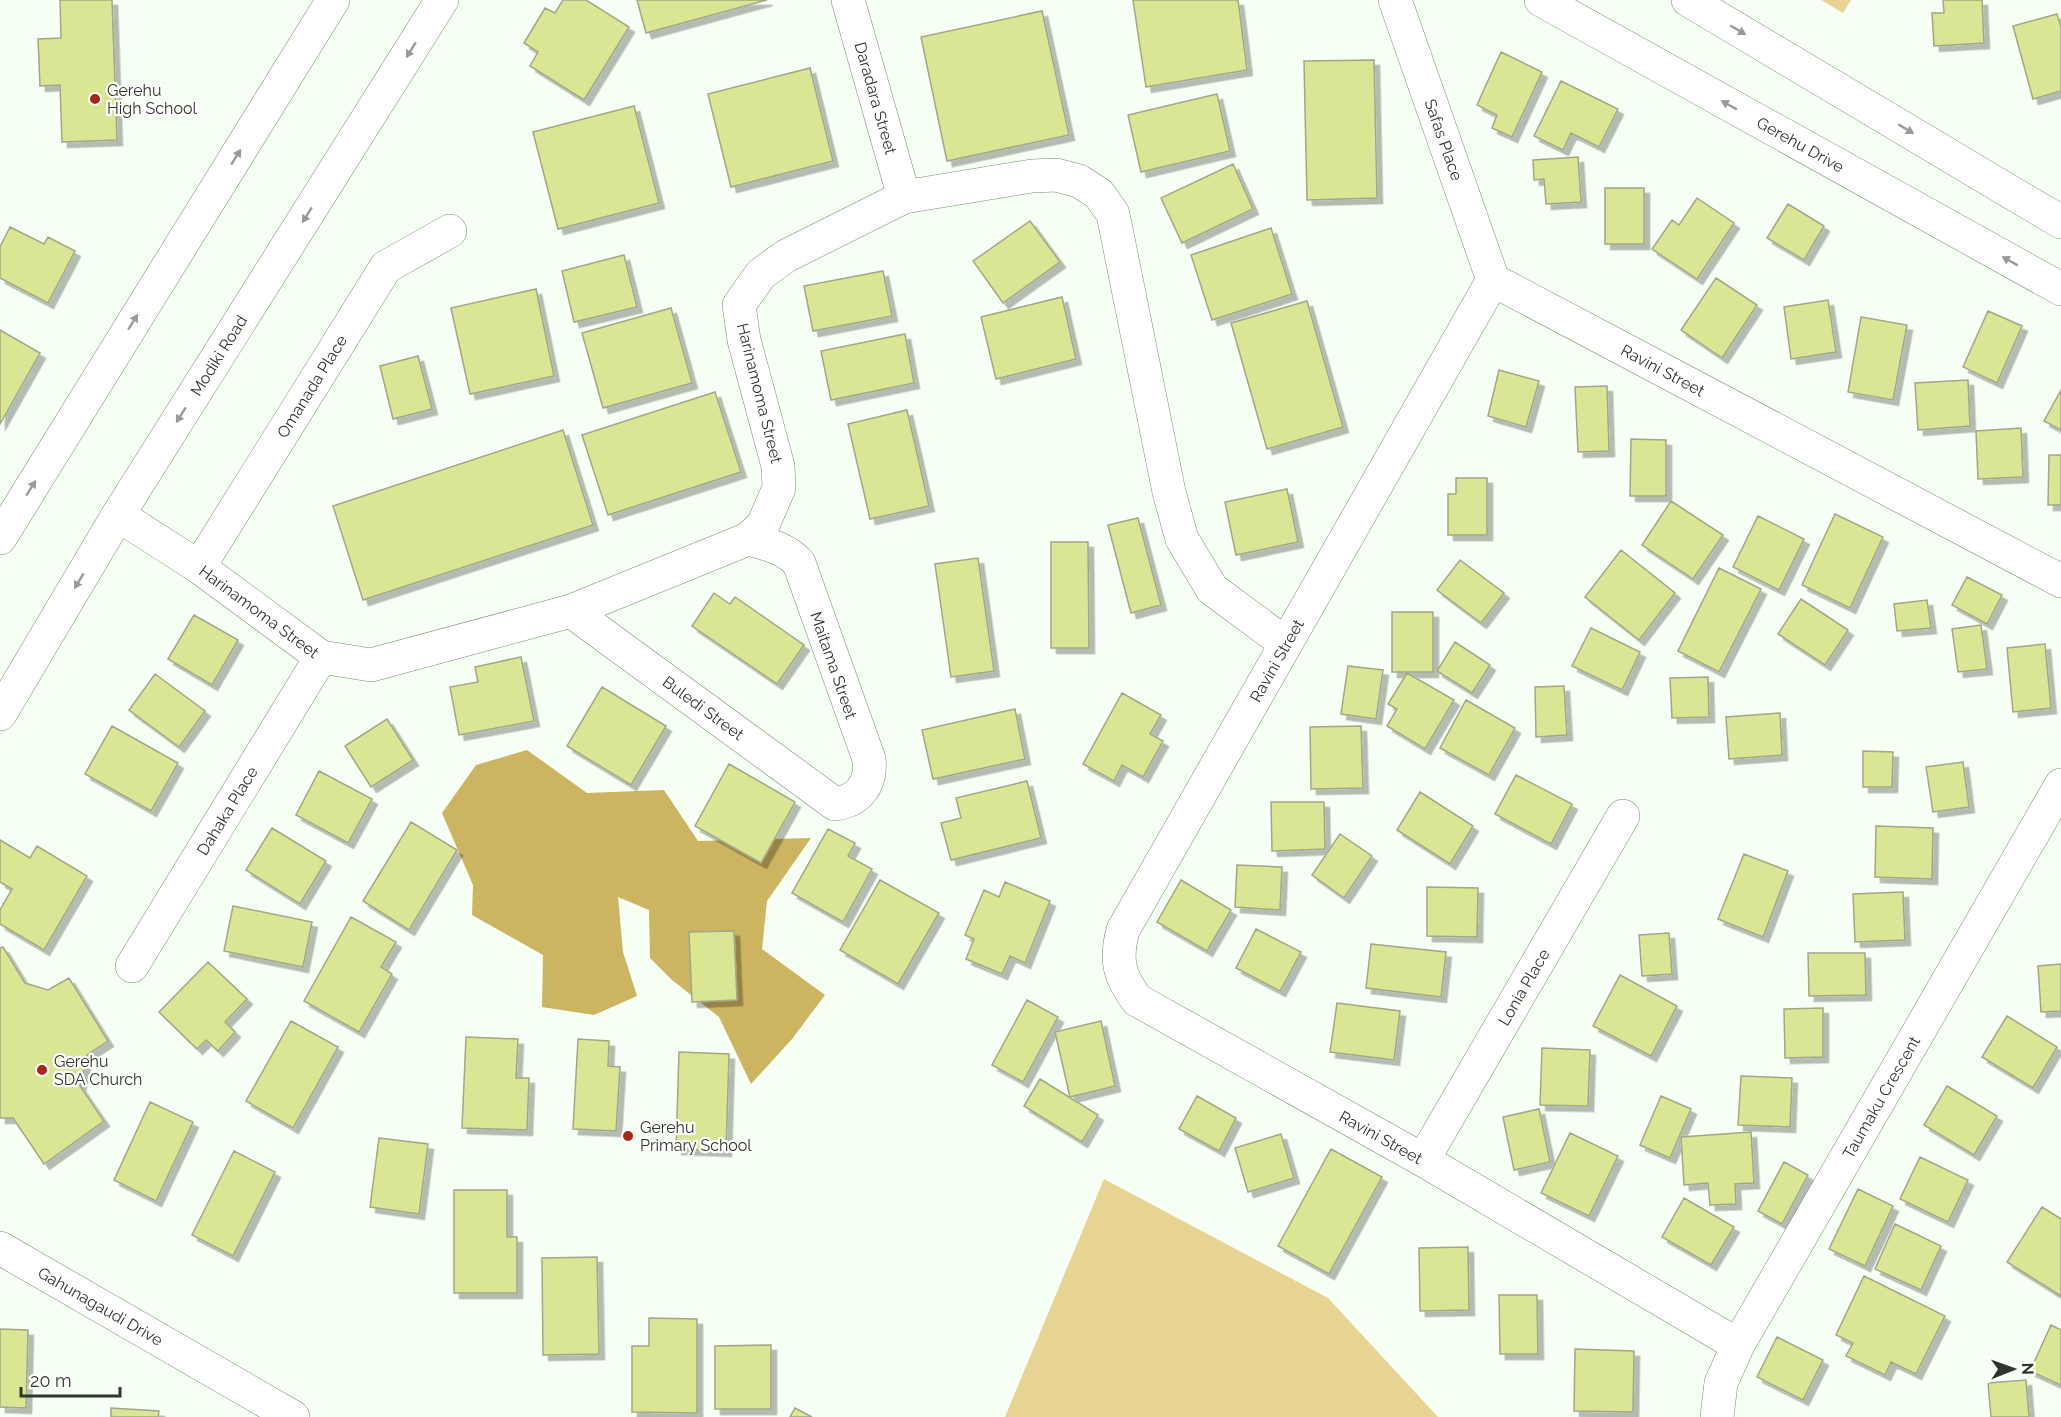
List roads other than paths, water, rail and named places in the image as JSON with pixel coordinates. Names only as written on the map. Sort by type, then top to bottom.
[{"type":"street","points":[[0,538],[333,0]]},
{"type":"street","name":"Modiki Road","points":[[0,714],[118,515],[442,0]]},
{"type":"street","name":"Daradara Street","points":[[848,0],[904,197]]},
{"type":"street","name":"Safas Place","points":[[1395,0],[1493,280]]},
{"type":"street","name":"Gerehu Drive","points":[[1541,0],[2061,289]]},
{"type":"street","points":[[1688,0],[2061,222]]},
{"type":"street","name":"Harinamoma Street","points":[[118,515],[199,567],[321,657],[371,665],[571,611],[748,539],[763,525],[779,488],[778,466],[744,340],[739,305],[761,274],[786,256],[904,197],[1056,174],[1079,181],[1099,194],[1113,214],[1169,492],[1182,539],[1212,589],[1285,643]]},
{"type":"street","name":"Omanada Place","points":[[199,567],[386,267],[450,231]]},
{"type":"street","name":"Ravini Street","points":[[1738,1345],[1423,1160],[1137,1000],[1126,985],[1119,967],[1119,948],[1123,930],[1493,280],[2061,581]]},
{"type":"street","name":"Maitama Street","points":[[748,539],[791,554],[799,563],[869,759],[868,781],[863,790],[855,798],[835,804]]},
{"type":"street","name":"Buledi Street","points":[[571,611],[835,804]]},
{"type":"street","name":"Dahaka Place","points":[[132,966],[321,657]]},
{"type":"street","name":"Taumaku Crescent","points":[[1716,1417],[1721,1383],[1738,1345],[2061,785]]},
{"type":"street","name":"Lonia Place","points":[[1423,1160],[1623,816]]},
{"type":"street","name":"Gahunagaudi Drive","points":[[0,1248],[293,1417]]},
{"type":"place","name":"Gerehu High School","points":[[95,99]]},
{"type":"place","name":"Gerehu SDA Church","points":[[42,1070]]},
{"type":"place","name":"Gerehu Primary School","points":[[628,1136]]}]
